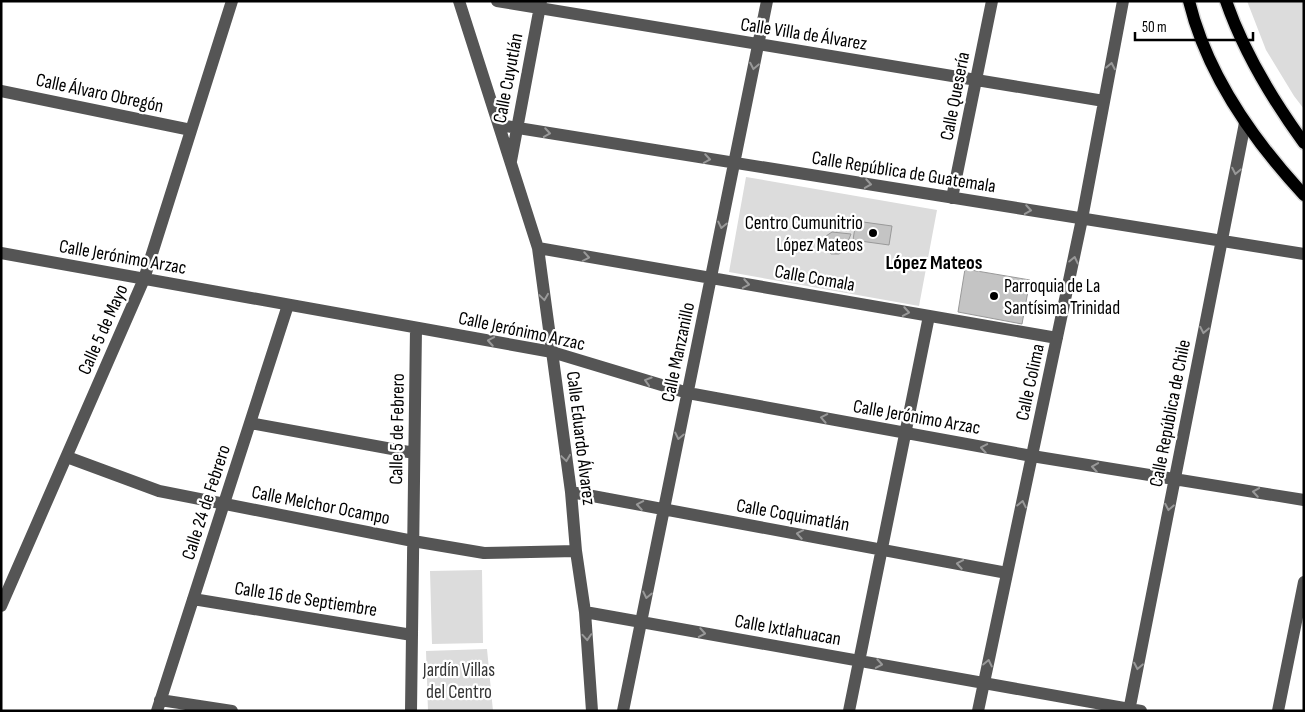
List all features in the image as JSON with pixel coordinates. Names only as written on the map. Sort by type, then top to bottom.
[{"type":"main road","points":[[1189,1],[1195,24],[1215,71],[1245,123],[1281,170],[1304,195]]},
{"type":"main road","points":[[1226,1],[1236,29],[1260,77],[1304,143]]},
{"type":"street","name":"Calle 5 de Mayo","points":[[1,606],[144,279],[232,1]]},
{"type":"street","name":"Calle Eduardo Álvarez","points":[[459,1],[538,248],[585,612],[592,711]]},
{"type":"street","name":"Calle Villa de Álvarez","points":[[497,1],[541,5],[759,44],[1104,101]]},
{"type":"street","name":"Calle Manzanillo","points":[[623,711],[768,1]]},
{"type":"street","name":"Calle Quesería","points":[[952,198],[992,1]]},
{"type":"street","name":"Calle Colima","points":[[978,711],[1082,218],[1123,1]]},
{"type":"street","name":"Calle Cuyutlán","points":[[510,162],[541,5]]},
{"type":"street","name":"Calle Álvaro Obregón","points":[[1,90],[191,130]]},
{"type":"street","name":"Calle República de Chile","points":[[1133,710],[1175,480],[1245,123]]},
{"type":"street","name":"Calle República de Guatemala","points":[[499,125],[1304,254]]},
{"type":"street","name":"Calle Comala","points":[[538,248],[1057,338]]},
{"type":"street","name":"Calle Jerónimo Arzac","points":[[1,253],[552,352],[688,393],[1032,456],[1304,500]]},
{"type":"street","name":"Calle 24 de Febrero","points":[[159,706],[288,304]]},
{"type":"street","points":[[849,711],[929,316]]},
{"type":"street","name":"Calle 5 de Febrero","points":[[411,711],[416,328]]},
{"type":"street","points":[[250,423],[414,454]]},
{"type":"street","name":"Calle Melchor Ocampo","points":[[67,457],[159,492],[413,541],[484,553],[576,551]]},
{"type":"street","name":"Calle Coquimatlán","points":[[571,492],[1008,573]]},
{"type":"street","points":[[1278,711],[1304,582]]},
{"type":"street","name":"Calle 16 de Septiembre","points":[[193,599],[412,634]]},
{"type":"street","name":"Calle Ixtlahuacan","points":[[585,612],[1133,710]]},
{"type":"street","points":[[159,706],[232,711]]},
{"type":"green space","points":[[1247,1],[1304,1],[1304,109],[1266,50]]},
{"type":"green space","points":[[746,177],[937,210],[919,306],[729,272]]},
{"type":"green space","points":[[482,570],[483,643],[432,644],[430,571]]},
{"type":"green space","name":"Jardín Villas del Centro","points":[[487,649],[493,711],[428,711],[426,651]]},
{"type":"building","name":"Centro Cumunitrio López Mateos","points":[[856,221],[892,226],[889,245],[853,240]]},
{"type":"building","points":[[832,232],[851,234],[845,249],[839,254],[831,254],[824,246],[826,236]]},
{"type":"building","name":"Parroquia de La Santísima Trinidad","points":[[965,269],[1030,280],[1022,324],[958,312]]},
{"type":"place","name":"Centro Cumunitrio López Mateos","points":[[873,233]]},
{"type":"place","name":"Parroquia de La Santísima Trinidad","points":[[994,296]]},
{"type":"district","name":"López Mateos","points":[[934,262]]}]
